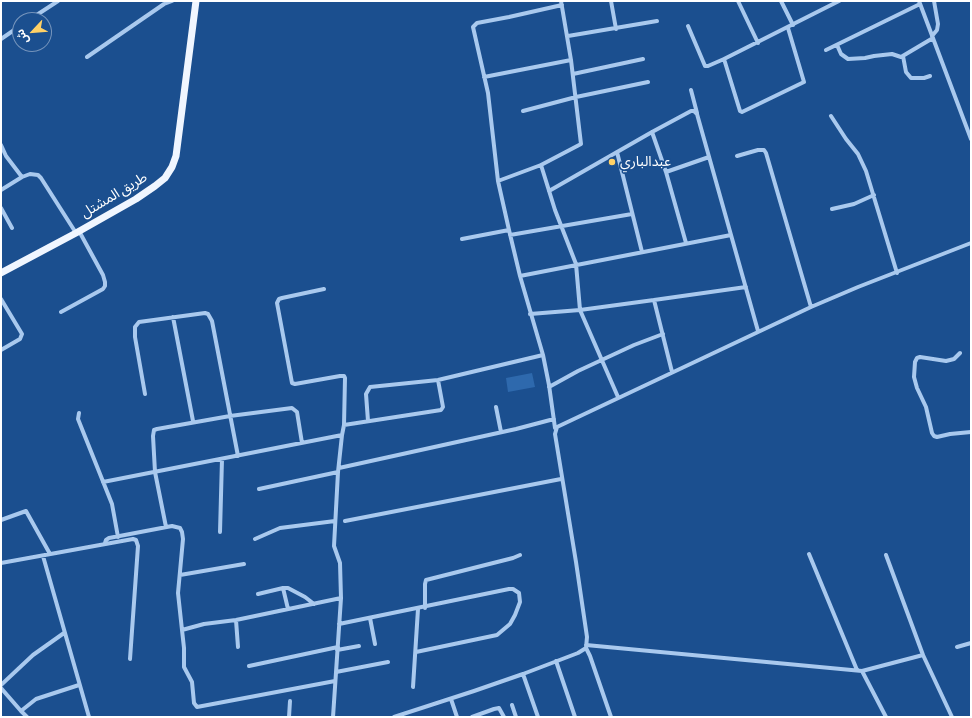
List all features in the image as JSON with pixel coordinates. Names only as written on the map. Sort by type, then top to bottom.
[{"type":"main road","name":"طريق المشتل","points":[[1,273],[136,200],[165,178],[172,167],[176,156],[196,1]]},
{"type":"street","points":[[41,12],[58,1]]},
{"type":"street","points":[[87,57],[164,4],[172,1]]},
{"type":"street","points":[[611,1],[616,28]]},
{"type":"street","points":[[738,1],[758,43]]},
{"type":"street","points":[[781,1],[793,25]]},
{"type":"street","points":[[688,26],[705,66],[708,66],[758,43],[839,1]]},
{"type":"street","points":[[837,45],[841,54],[848,59],[892,54],[898,57],[903,56],[933,37],[937,30],[938,24],[934,1]]},
{"type":"street","points":[[826,50],[920,2],[971,139]]},
{"type":"street","points":[[498,181],[541,165],[581,144],[568,36],[562,3],[509,17],[477,23],[474,25],[473,29],[488,93],[498,181],[520,276],[543,355],[549,387],[561,479],[576,562],[586,646],[612,717]]},
{"type":"street","points":[[568,36],[657,21]]},
{"type":"street","points":[[724,59],[740,110],[742,112],[802,84],[804,81],[788,28]]},
{"type":"street","points":[[1,39],[12,31]]},
{"type":"street","points":[[903,56],[906,72],[911,78],[918,79],[930,76]]},
{"type":"street","points":[[573,74],[643,59]]},
{"type":"street","points":[[484,77],[571,60]]},
{"type":"street","points":[[523,111],[576,97],[648,82]]},
{"type":"street","points":[[691,90],[758,331]]},
{"type":"street","points":[[549,191],[691,111],[694,111],[697,114]]},
{"type":"street","points":[[832,116],[861,160],[874,195],[897,273]]},
{"type":"street","points":[[652,132],[666,172],[686,243]]},
{"type":"street","points":[[1,145],[6,156],[22,177]]},
{"type":"street","points":[[737,156],[758,150],[764,150],[766,154],[810,308]]},
{"type":"street","points":[[617,152],[642,252]]},
{"type":"street","points":[[666,172],[709,157]]},
{"type":"street","points":[[541,165],[576,264],[580,310],[618,397]]},
{"type":"street","points":[[1,190],[22,177],[30,174],[35,174],[41,178],[78,232],[103,275],[105,286],[103,289],[61,312]]},
{"type":"street","points":[[832,208],[854,204],[874,195]]},
{"type":"street","points":[[1,208],[12,228]]},
{"type":"street","points":[[510,235],[632,214]]},
{"type":"street","points":[[462,239],[509,230]]},
{"type":"street","points":[[520,276],[731,235]]},
{"type":"street","points":[[555,429],[564,423],[758,331],[858,287],[971,243]]},
{"type":"street","points":[[530,314],[580,310],[746,287]]},
{"type":"street","points":[[324,289],[282,298],[277,303],[292,383],[295,384],[344,376],[346,382],[344,425],[338,470],[335,520],[334,546],[340,563],[341,598],[333,717]]},
{"type":"street","points":[[1,299],[22,334],[20,338],[1,350]]},
{"type":"street","points":[[654,300],[672,372]]},
{"type":"street","points":[[144,394],[136,350],[135,327],[139,322],[205,313],[210,316],[238,456]]},
{"type":"street","points":[[173,317],[193,421]]},
{"type":"street","points":[[549,387],[572,374],[663,334]]},
{"type":"street","points":[[960,353],[954,359],[946,362],[920,357],[917,358],[915,362],[914,377],[926,407],[934,436],[937,437],[971,432]]},
{"type":"street","points":[[368,421],[366,394],[370,387],[438,380],[543,355]]},
{"type":"street","points":[[344,425],[441,410],[444,407],[438,380]]},
{"type":"street","points":[[496,407],[501,432]]},
{"type":"street","points":[[166,527],[155,472],[154,430],[193,421],[292,408],[297,412],[302,443]]},
{"type":"street","points":[[79,413],[78,419],[112,504],[118,537]]},
{"type":"street","points":[[259,489],[554,419]]},
{"type":"street","points":[[104,482],[342,435]]},
{"type":"street","points":[[220,532],[222,459]]},
{"type":"street","points":[[345,521],[561,479]]},
{"type":"street","points":[[1,520],[26,511],[50,554]]},
{"type":"street","points":[[255,539],[280,528],[335,520]]},
{"type":"street","points":[[105,543],[107,539],[166,527],[176,526],[180,528],[183,539],[178,593],[184,648],[184,667],[192,682],[194,703],[197,707],[336,681]]},
{"type":"street","points":[[1,563],[133,538],[136,540],[138,546],[130,659]]},
{"type":"street","points":[[809,554],[860,670],[886,717]]},
{"type":"street","points":[[425,608],[426,580],[520,555]]},
{"type":"street","points":[[886,555],[924,655],[952,717]]},
{"type":"street","points":[[43,556],[89,717]]},
{"type":"street","points":[[180,576],[244,564]]},
{"type":"street","points":[[258,594],[283,588],[295,592],[314,604]]},
{"type":"street","points":[[283,588],[288,609]]},
{"type":"street","points":[[340,624],[425,608],[509,589],[517,590],[519,593],[521,599],[515,615],[510,624],[497,635],[416,652]]},
{"type":"street","points":[[182,630],[204,624],[236,620],[341,598]]},
{"type":"street","points":[[413,687],[418,609]]},
{"type":"street","points":[[370,618],[374,644]]},
{"type":"street","points":[[236,620],[238,647]]},
{"type":"street","points":[[64,632],[33,655],[1,686],[24,715],[36,699],[79,685]]},
{"type":"street","points":[[957,648],[971,643]]},
{"type":"street","points":[[249,666],[338,648],[359,646]]},
{"type":"street","points":[[394,717],[451,699],[578,654],[586,646]]},
{"type":"street","points":[[586,646],[860,670],[924,655]]},
{"type":"street","points":[[556,661],[575,717]]},
{"type":"street","points":[[336,672],[388,662]]},
{"type":"street","points":[[523,674],[538,717]]},
{"type":"street","points":[[451,699],[457,717]]},
{"type":"street","points":[[289,717],[290,701]]},
{"type":"street","points":[[512,705],[515,717]]},
{"type":"street","points":[[472,717],[499,708],[504,717]]},
{"type":"shaded area","points":[[532,373],[535,387],[508,392],[506,378]]},
{"type":"place","name":"عبدالباري","points":[[612,162]]}]
